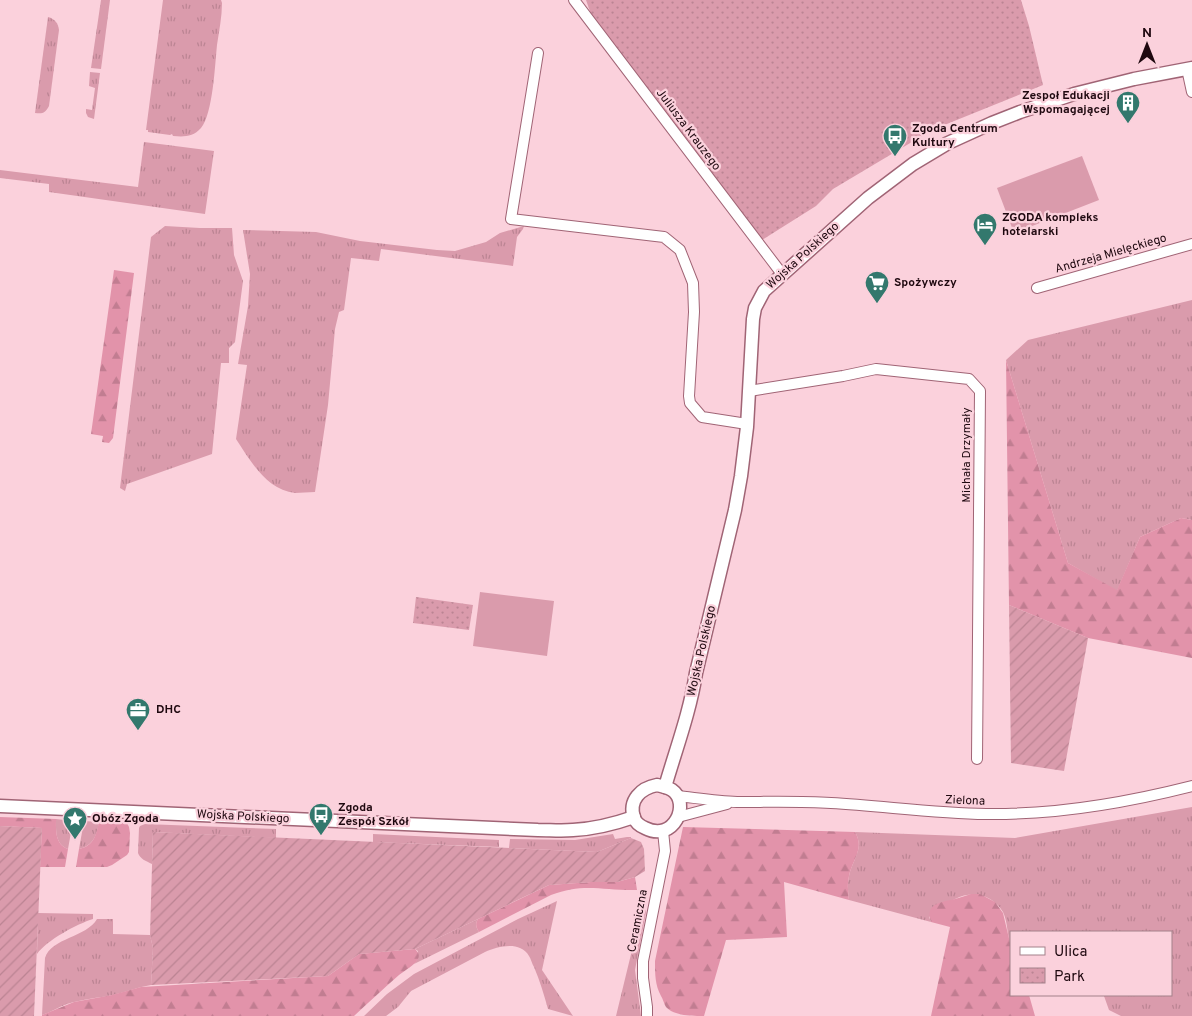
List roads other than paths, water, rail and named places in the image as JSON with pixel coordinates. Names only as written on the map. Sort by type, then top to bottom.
[{"type":"street","name":"Juliusza Krauzego","points":[[574,0],[782,274]]},
{"type":"street","points":[[538,53],[511,219],[664,237],[680,250],[693,283],[694,312],[688,396],[690,403],[702,417],[747,424]]},
{"type":"street","name":"Wojska Polskiego","points":[[665,787],[694,690],[696,673],[735,510],[747,424],[753,319],[755,308],[764,291],[850,213],[900,174],[934,151],[964,135],[1020,112],[1074,94],[1134,78],[1190,69]]},
{"type":"street","points":[[1190,69],[1192,92]]},
{"type":"street","name":"Andrzeja Mielęckiego","points":[[1038,288],[1192,244]]},
{"type":"street","name":"Michała Drzymały","points":[[749,391],[876,369],[970,378],[980,392],[977,759]]},
{"type":"street","points":[[657,785],[665,787],[672,790],[676,796],[680,806],[678,816],[669,829],[655,832],[648,830],[637,822],[634,817],[633,804],[640,792],[645,788],[657,785]]},
{"type":"street","name":"Zielona","points":[[676,796],[736,802],[792,801],[944,813],[1013,814],[1092,807],[1192,786]]},
{"type":"street","name":"Zielona","points":[[678,816],[736,802]]},
{"type":"street","name":"Wojska Polskiego","points":[[0,806],[538,830],[572,830],[597,827],[615,824],[634,817]]},
{"type":"street","name":"Ceramiczna","points":[[647,1016],[643,961],[665,851],[663,831]]},
{"type":"place","name":"Zespoł Edukacji Wspomagającej","points":[[1128,124]]},
{"type":"place","name":"Zgoda Centrum Kultury","points":[[895,157]]},
{"type":"place","name":"ZGODA kompleks hotelarski","points":[[985,246]]},
{"type":"place","name":"Spożywczy","points":[[877,304]]},
{"type":"place","name":"DHC","points":[[138,731]]},
{"type":"place","name":"Zgoda Zespół Szkół","points":[[321,836]]},
{"type":"place","name":"Obóz Zgoda","points":[[75,840]]}]
